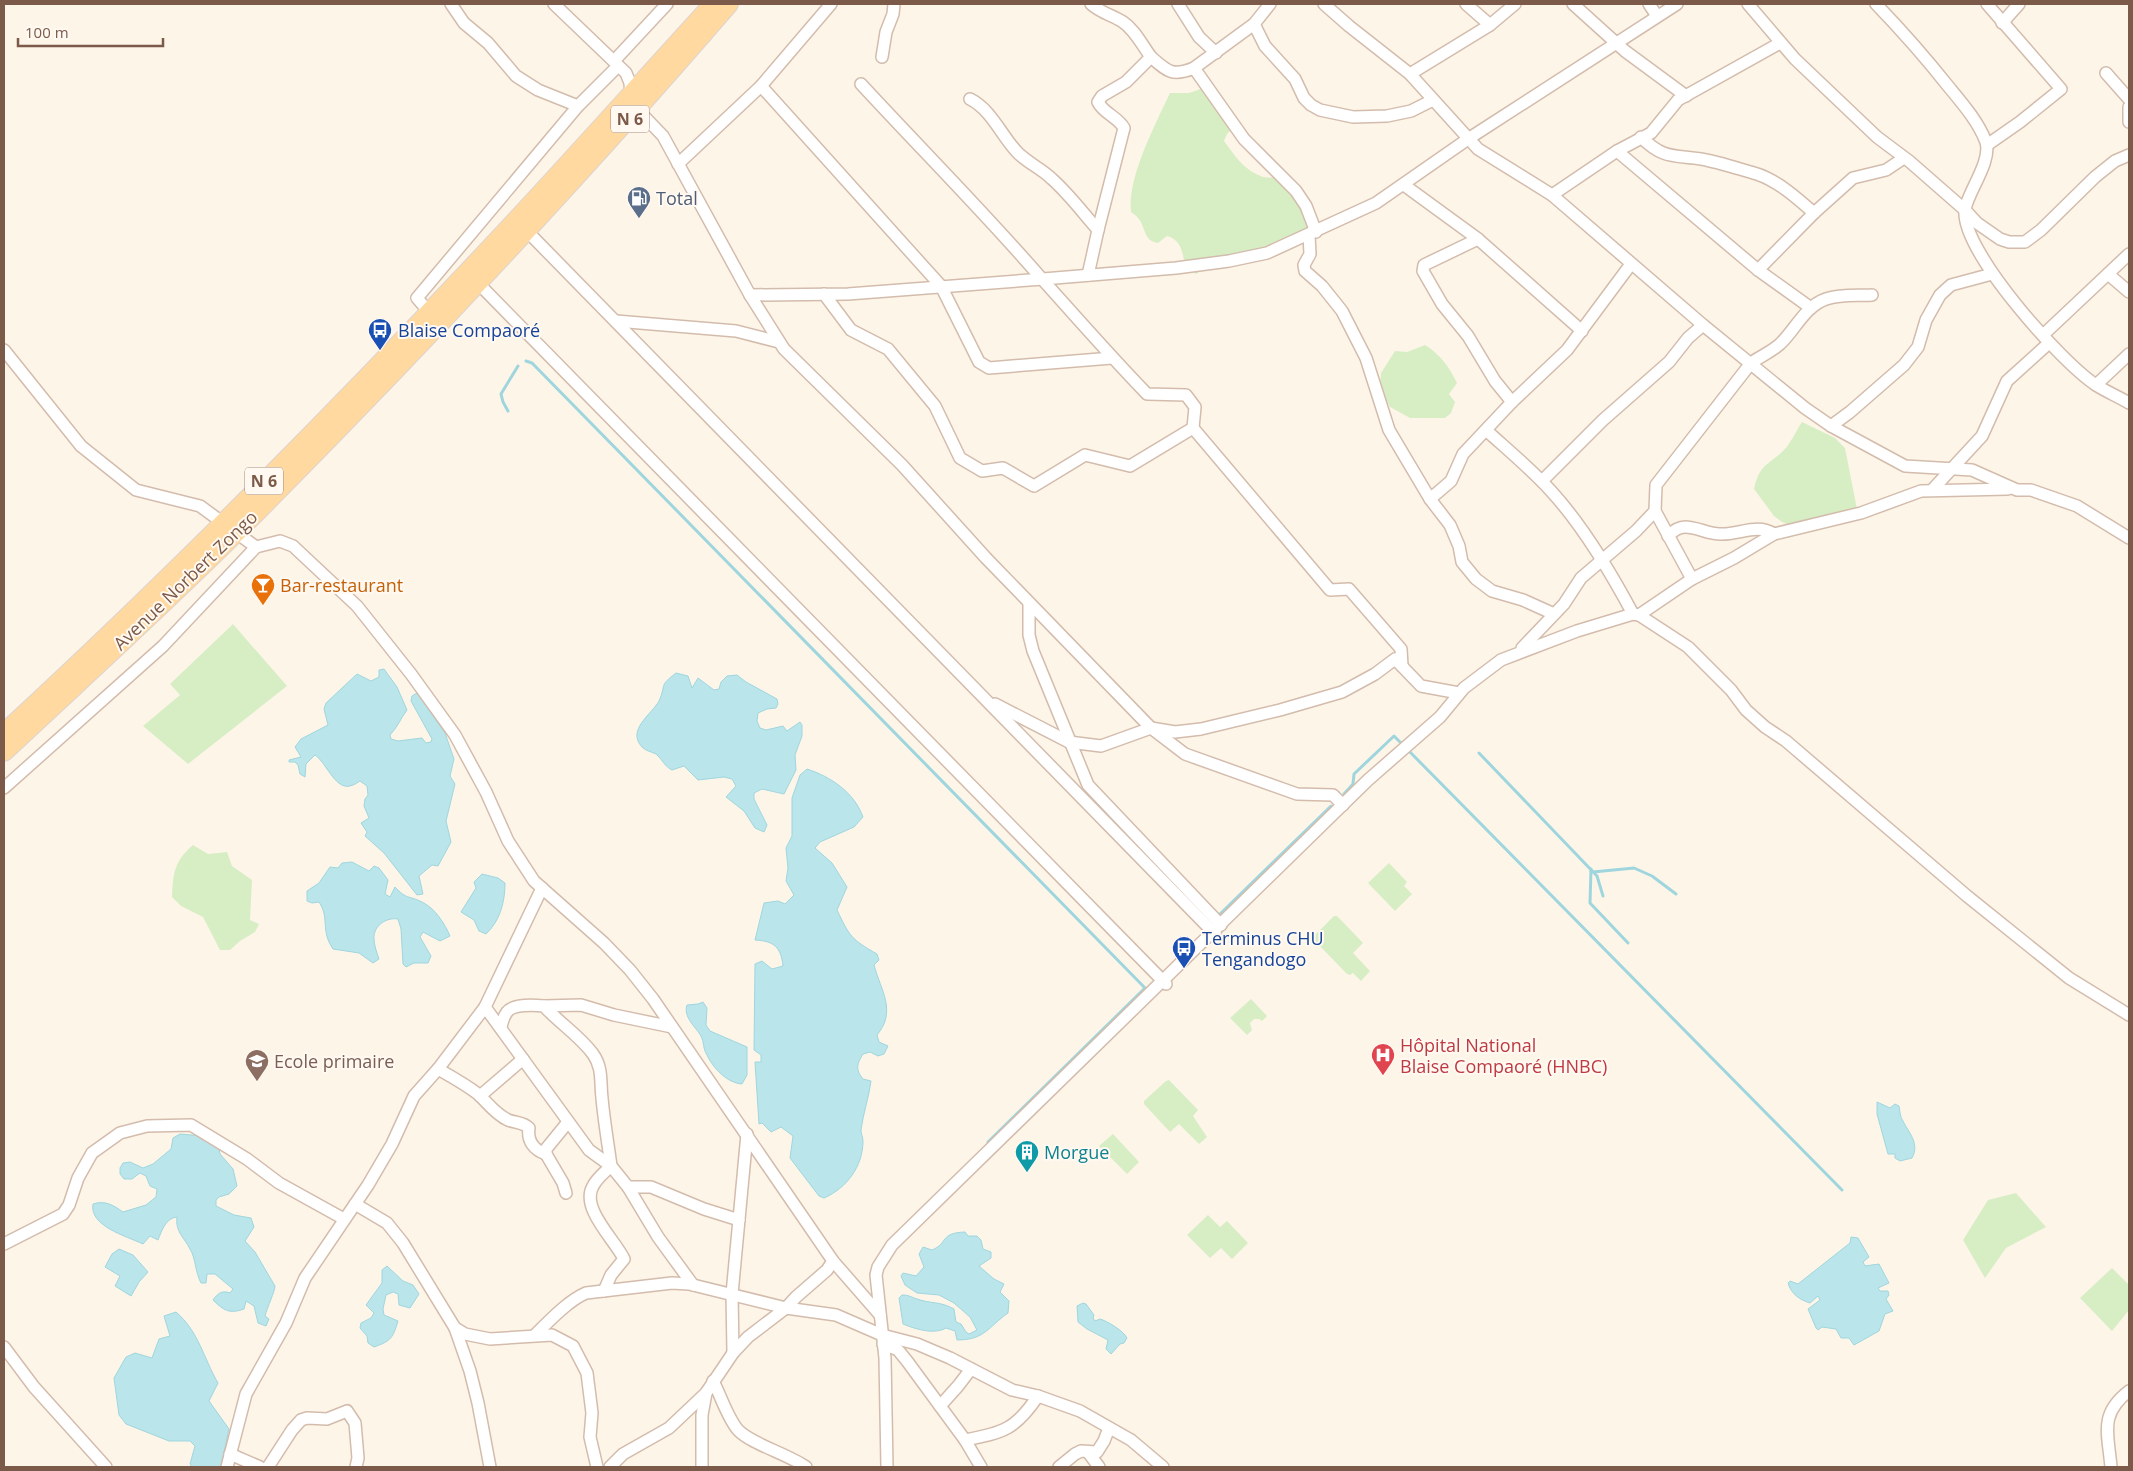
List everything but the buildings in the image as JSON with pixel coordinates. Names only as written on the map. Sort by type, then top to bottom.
[{"type":"main road","name":"N 6","points":[[634,102],[713,4]]},
{"type":"main road","name":"N 6","points":[[522,226],[634,102],[729,4]]},
{"type":"main road","name":"Avenue Norbert Zongo","points":[[4,752],[229,527],[522,226]]},
{"type":"main road","name":"Avenue Norbert Zongo","points":[[4,733],[229,527],[429,312],[473,278]]},
{"type":"street","points":[[450,4],[464,24],[488,43],[516,76],[538,90],[578,106]]},
{"type":"street","points":[[554,4],[626,73],[634,102],[663,136],[750,295],[779,342],[902,465],[1029,603],[1151,728],[1185,754],[1297,794],[1332,795],[1343,805]]},
{"type":"street","points":[[429,312],[417,298],[578,106],[667,4]]},
{"type":"street","points":[[678,164],[761,86],[831,4]]},
{"type":"street","points":[[882,57],[886,32],[893,14],[894,4]]},
{"type":"street","points":[[1092,4],[1122,22],[1132,31],[1151,57],[1163,68],[1174,73],[1183,73],[1194,68],[1216,53],[1254,24],[1270,4]]},
{"type":"street","points":[[1178,4],[1199,37],[1216,53]]},
{"type":"street","points":[[1324,4],[1410,74],[1468,139],[1484,153],[1552,194],[1631,264],[1804,408],[1831,426],[1905,466],[1972,470],[2017,490]]},
{"type":"street","points":[[1466,4],[1490,24]]},
{"type":"street","points":[[1410,74],[1490,24],[1515,4]]},
{"type":"street","points":[[1573,4],[1616,43],[1686,96]]},
{"type":"street","points":[[1649,4],[1657,16]]},
{"type":"street","points":[[750,295],[824,294],[1088,276],[1229,262],[1267,253],[1376,203],[1468,139],[1677,4]]},
{"type":"street","points":[[1748,4],[1780,44],[1877,137],[1965,210],[1977,223],[2000,239],[2009,242],[2025,242],[2041,230],[2095,177],[2115,161],[2129,155]]},
{"type":"street","points":[[1876,4],[1930,62],[1977,123],[1987,145],[1982,171],[1965,210],[1970,233],[1992,274],[2046,339],[2096,385],[2129,404]]},
{"type":"street","points":[[1986,4],[2062,89],[1987,145]]},
{"type":"street","points":[[2002,23],[2019,4]]},
{"type":"street","points":[[1254,24],[1265,46],[1295,79],[1304,98],[1320,110],[1353,117],[1388,116],[1411,111],[1433,100]]},
{"type":"street","points":[[1552,194],[1656,128],[1672,105],[1780,44]]},
{"type":"street","points":[[1088,276],[1124,128],[1121,122],[1100,107],[1098,102],[1102,96],[1126,82],[1151,57]]},
{"type":"street","points":[[1194,68],[1244,139],[1296,191],[1306,206],[1313,233],[1310,254],[1304,265],[1305,271],[1322,286],[1342,311],[1366,358],[1388,430],[1430,499],[1450,525],[1459,546],[1462,562],[1476,579],[1492,591],[1523,600],[1554,614]]},
{"type":"street","points":[[2106,73],[2129,99]]},
{"type":"street","points":[[860,84],[1043,279],[1112,358],[1147,394],[1186,395],[1195,407],[1193,428],[1330,590],[1349,589],[1402,649],[1402,666]]},
{"type":"street","points":[[761,86],[941,286],[979,362],[989,368],[1112,358]]},
{"type":"street","points":[[970,99],[977,102],[1019,154],[1050,176],[1064,189],[1098,230]]},
{"type":"street","points":[[2129,107],[2129,122]]},
{"type":"street","points":[[1641,137],[1653,149],[1668,156],[1702,159],[1759,175],[1791,193],[1814,213]]},
{"type":"street","points":[[1617,151],[1758,270],[1811,308]]},
{"type":"street","points":[[1758,270],[1814,213],[1853,178],[1886,170],[1904,158]]},
{"type":"street","points":[[1404,185],[1478,239],[1582,331]]},
{"type":"street","points":[[522,226],[987,700],[1217,931]]},
{"type":"street","points":[[1478,239],[1424,265],[1423,271],[1442,304],[1468,336],[1495,381],[1512,402]]},
{"type":"street","points":[[1933,490],[1982,436],[2007,381],[2129,254]]},
{"type":"street","points":[[1430,499],[1451,481],[1463,454],[1487,431],[1512,402],[1567,350],[1631,264]]},
{"type":"street","points":[[1831,426],[1904,365],[1918,347],[1926,320],[1940,295],[1951,285],[1992,274]]},
{"type":"street","points":[[2108,274],[2129,292]]},
{"type":"street","points":[[473,278],[1164,982]]},
{"type":"street","points":[[824,294],[851,330],[888,349],[935,406],[960,458],[982,471],[1004,468],[1034,486],[1086,455],[1130,466],[1193,428]]},
{"type":"street","points":[[1692,579],[1655,511],[1656,485],[1751,363],[1768,354],[1780,344],[1811,308],[1827,299],[1848,295],[1872,295]]},
{"type":"street","points":[[616,321],[728,330],[779,342]]},
{"type":"street","points":[[1542,481],[1603,420],[1669,362],[1688,338],[1703,325]]},
{"type":"street","points":[[4,350],[81,446],[136,490],[200,506],[256,547]]},
{"type":"street","points":[[1764,374],[1768,354]]},
{"type":"street","points":[[2096,385],[2129,354]]},
{"type":"street","points":[[1487,431],[1542,481],[1568,510],[1616,581],[1636,615],[1688,647],[1764,727],[1786,741],[1967,896],[2070,978],[2129,1015]]},
{"type":"street","points":[[887,1467],[882,1339],[876,1276],[878,1267],[892,1245],[1217,931],[1343,805],[1440,716],[1459,693],[1501,660],[1609,620],[1636,615],[1692,579],[1774,534],[1862,514],[1921,491],[2031,490],[2077,506],[2129,538]]},
{"type":"street","points":[[1522,651],[1524,645],[1569,598],[1580,578],[1636,531],[1655,511]]},
{"type":"street","points":[[1668,536],[1674,530],[1684,527],[1708,534],[1723,534],[1760,528],[1774,534]]},
{"type":"street","points":[[4,788],[163,646],[256,547],[280,541],[293,546],[357,606],[411,674],[455,735],[486,792],[508,841],[534,881],[604,943],[630,970],[672,1027],[834,1261],[880,1315]]},
{"type":"street","points":[[1029,603],[1029,635],[1033,651],[1088,785],[1217,931]]},
{"type":"street","points":[[987,700],[1069,742],[1101,746],[1151,728],[1175,732],[1200,729],[1280,710],[1342,692],[1375,674],[1394,659],[1421,686],[1459,693]]},
{"type":"street","points":[[227,1467],[246,1394],[286,1323],[305,1278],[355,1204],[392,1144],[414,1096],[438,1069],[485,1007],[542,888]]},
{"type":"street","points":[[501,1027],[505,1014],[509,1009],[534,1005],[581,1005],[614,1015],[672,1027]]},
{"type":"street","points":[[544,1006],[558,1022],[583,1042],[601,1069],[602,1095],[611,1166],[592,1187],[589,1198],[599,1222],[624,1258],[611,1275],[604,1291]]},
{"type":"street","points":[[485,1007],[590,1150],[611,1166],[628,1187],[658,1237],[693,1285]]},
{"type":"street","points":[[480,1096],[523,1059]]},
{"type":"street","points":[[438,1069],[458,1080],[480,1096],[492,1109],[508,1120],[529,1128],[528,1136],[534,1147],[546,1154],[563,1183],[566,1193]]},
{"type":"street","points":[[546,1154],[546,1149],[568,1122]]},
{"type":"street","points":[[4,1244],[62,1214],[69,1205],[78,1178],[92,1153],[120,1133],[147,1126],[191,1126],[247,1159],[279,1183],[344,1219]]},
{"type":"street","points":[[733,1353],[732,1294],[746,1134]]},
{"type":"street","points":[[628,1187],[651,1187],[704,1209],[739,1220]]},
{"type":"street","points":[[355,1204],[387,1223],[403,1243],[455,1328],[476,1395],[490,1467]]},
{"type":"street","points":[[610,1467],[623,1454],[669,1428],[706,1393],[733,1353],[759,1327],[786,1308],[827,1270],[834,1261]]},
{"type":"street","points":[[535,1335],[578,1296],[586,1293],[672,1283],[693,1285],[786,1308],[836,1316],[882,1339],[898,1350],[965,1440],[981,1467]]},
{"type":"street","points":[[455,1328],[465,1334],[490,1339],[552,1335],[573,1346],[581,1358],[587,1373],[592,1413],[590,1437],[597,1467]]},
{"type":"street","points":[[882,1339],[917,1344],[1012,1390],[1038,1396],[1080,1410],[1131,1440],[1156,1465]]},
{"type":"street","points":[[4,1347],[34,1387],[106,1467]]},
{"type":"street","points":[[940,1406],[971,1369]]},
{"type":"street","points":[[713,1381],[734,1423],[743,1434],[798,1461],[806,1467]]},
{"type":"street","points":[[2111,1467],[2107,1418],[2118,1400],[2129,1391]]},
{"type":"street","points":[[702,1467],[702,1415],[706,1393]]},
{"type":"street","points":[[965,1440],[998,1434],[1017,1423],[1027,1413],[1038,1396]]},
{"type":"street","points":[[268,1467],[292,1430],[301,1420],[307,1418],[327,1419],[347,1411],[355,1424],[358,1458],[356,1467]]},
{"type":"street","points":[[1060,1467],[1074,1454],[1081,1451],[1093,1452],[1100,1449],[1110,1428]]},
{"type":"street","points":[[1088,1452],[1099,1467]]},
{"type":"street","points":[[230,1454],[260,1467]]},
{"type":"green space","points":[[1206,87],[1232,129],[1224,141],[1232,152],[1251,171],[1263,177],[1277,178],[1284,182],[1297,200],[1311,227],[1292,242],[1215,261],[1196,274],[1185,267],[1181,248],[1176,241],[1167,236],[1158,243],[1153,242],[1147,237],[1141,222],[1131,212],[1131,198],[1133,184],[1143,152],[1170,93],[1189,93]]},
{"type":"green space","points":[[1425,345],[1444,362],[1457,383],[1449,394],[1455,402],[1451,413],[1445,418],[1410,418],[1390,407],[1380,387],[1381,373],[1395,351],[1407,352]]},
{"type":"green space","points":[[1802,422],[1835,438],[1845,448],[1857,509],[1795,527],[1782,522],[1774,516],[1754,489],[1758,475],[1767,464],[1785,449]]},
{"type":"green space","points":[[233,624],[287,686],[188,764],[143,726],[180,695],[170,684]]},
{"type":"green space","points":[[193,845],[208,854],[227,852],[232,866],[252,880],[250,920],[259,924],[255,932],[230,950],[220,950],[203,917],[181,906],[172,897],[173,881],[178,862]]},
{"type":"green space","points":[[1389,863],[1407,882],[1404,886],[1412,894],[1395,911],[1368,883]]},
{"type":"green space","points":[[1334,916],[1337,916],[1363,943],[1353,953],[1370,971],[1361,981],[1353,973],[1347,974],[1314,940],[1313,937]]},
{"type":"green space","points":[[1251,999],[1267,1016],[1262,1021],[1254,1019],[1250,1023],[1252,1030],[1247,1035],[1230,1018]]},
{"type":"green space","points":[[1169,1080],[1198,1110],[1193,1116],[1207,1137],[1199,1144],[1179,1124],[1170,1132],[1144,1104],[1144,1101]]},
{"type":"green space","points":[[1113,1134],[1139,1162],[1127,1174],[1099,1146]]},
{"type":"green space","points":[[2016,1193],[2046,1227],[2006,1248],[1985,1278],[1963,1240],[1988,1200]]},
{"type":"green space","points":[[1208,1215],[1220,1227],[1227,1221],[1248,1243],[1232,1259],[1221,1248],[1210,1258],[1187,1235]]},
{"type":"green space","points":[[2112,1268],[2129,1285],[2129,1310],[2112,1331],[2080,1298]]},
{"type":"water","points":[[384,669],[397,687],[407,710],[390,735],[391,739],[398,741],[422,738],[426,743],[431,742],[432,739],[411,701],[412,696],[417,693],[445,733],[454,759],[450,776],[455,784],[446,821],[451,842],[438,866],[432,865],[419,876],[423,894],[417,895],[384,853],[365,836],[367,832],[361,823],[369,818],[364,806],[368,795],[367,786],[360,781],[354,785],[342,785],[315,755],[306,764],[305,777],[300,774],[298,765],[295,762],[289,762],[289,760],[301,757],[295,747],[301,739],[328,725],[324,709],[326,703],[357,674],[371,681],[379,677],[379,670]]},
{"type":"water","points":[[676,673],[688,676],[692,688],[698,678],[714,690],[719,689],[721,682],[727,676],[737,675],[777,699],[778,704],[776,708],[758,713],[757,721],[760,728],[766,730],[783,726],[787,731],[800,722],[802,725],[802,736],[795,755],[796,770],[784,794],[762,789],[754,793],[754,799],[767,825],[764,832],[755,828],[744,811],[726,797],[736,786],[732,779],[724,777],[698,780],[684,766],[672,770],[656,754],[642,747],[638,741],[637,734],[642,722],[659,701],[665,683]]},
{"type":"water","points":[[807,769],[825,776],[848,793],[863,817],[854,827],[820,842],[815,848],[832,863],[847,887],[837,910],[845,926],[856,941],[877,954],[879,960],[874,965],[887,1009],[883,1026],[877,1035],[879,1042],[888,1046],[884,1054],[878,1056],[870,1052],[863,1054],[858,1066],[863,1079],[871,1081],[861,1130],[863,1141],[860,1159],[857,1167],[846,1182],[824,1198],[819,1196],[790,1158],[793,1136],[781,1127],[771,1132],[762,1123],[759,1124],[755,1062],[761,1062],[761,1055],[754,1050],[755,964],[762,961],[772,969],[783,966],[780,954],[775,946],[767,942],[755,940],[764,903],[778,901],[785,904],[794,895],[786,881],[788,868],[786,848],[792,836],[792,798],[800,775]]},
{"type":"water","points":[[352,862],[369,871],[374,866],[379,868],[388,880],[385,894],[390,897],[395,887],[405,896],[427,905],[439,917],[450,936],[440,941],[423,932],[420,937],[431,956],[428,963],[414,963],[406,967],[403,964],[401,929],[398,919],[389,919],[378,926],[374,934],[374,941],[379,959],[373,963],[359,953],[333,949],[327,936],[322,908],[319,902],[312,903],[307,901],[307,891],[319,883],[330,867],[338,868],[342,863]]},
{"type":"water","points":[[482,874],[498,878],[505,883],[501,911],[495,923],[486,934],[479,931],[474,920],[461,912],[476,888],[474,882]]},
{"type":"water","points":[[703,1002],[707,1008],[706,1025],[710,1031],[747,1047],[747,1075],[742,1084],[726,1078],[713,1065],[706,1053],[701,1036],[688,1017],[687,1005]]},
{"type":"water","points":[[1877,1102],[1890,1108],[1895,1104],[1899,1106],[1901,1118],[1914,1143],[1915,1148],[1912,1158],[1900,1161],[1895,1158],[1895,1154],[1888,1154],[1877,1114]]},
{"type":"water","points":[[180,1134],[203,1136],[218,1145],[220,1154],[233,1169],[237,1186],[229,1194],[219,1197],[216,1200],[216,1206],[234,1215],[251,1218],[254,1227],[245,1241],[255,1252],[275,1286],[265,1316],[269,1319],[266,1326],[258,1323],[254,1306],[246,1301],[244,1309],[231,1311],[224,1309],[213,1300],[220,1293],[230,1293],[233,1289],[215,1274],[207,1274],[206,1283],[201,1283],[192,1253],[177,1227],[177,1217],[167,1222],[158,1240],[150,1236],[143,1244],[110,1229],[93,1212],[93,1204],[97,1203],[109,1204],[123,1212],[146,1205],[156,1197],[157,1189],[150,1186],[146,1176],[140,1173],[132,1179],[124,1179],[120,1174],[120,1168],[123,1163],[130,1162],[143,1168],[153,1164],[171,1149],[173,1138]]},
{"type":"water","points":[[965,1232],[968,1236],[977,1236],[981,1240],[983,1249],[991,1252],[991,1258],[979,1266],[994,1279],[1004,1284],[1000,1292],[1009,1301],[1008,1313],[986,1332],[974,1338],[957,1340],[955,1331],[946,1328],[930,1331],[903,1324],[899,1298],[902,1295],[949,1306],[954,1309],[956,1322],[961,1324],[966,1332],[969,1334],[977,1330],[970,1317],[954,1303],[939,1295],[917,1293],[905,1285],[901,1276],[903,1273],[916,1276],[924,1267],[919,1254],[923,1247],[932,1250],[951,1234]]},
{"type":"water","points":[[1851,1237],[1858,1238],[1869,1257],[1863,1262],[1865,1266],[1879,1264],[1889,1283],[1878,1288],[1880,1291],[1888,1291],[1889,1295],[1886,1299],[1893,1311],[1885,1314],[1879,1331],[1854,1345],[1849,1338],[1841,1338],[1836,1329],[1822,1327],[1818,1330],[1808,1309],[1820,1300],[1818,1296],[1810,1303],[1806,1302],[1794,1293],[1788,1283],[1790,1281],[1798,1284],[1850,1243]]},
{"type":"water","points":[[119,1249],[133,1255],[148,1272],[139,1282],[131,1296],[115,1286],[120,1276],[105,1267],[112,1254]]},
{"type":"water","points":[[387,1266],[403,1281],[413,1285],[419,1294],[410,1308],[399,1305],[398,1294],[393,1292],[386,1295],[383,1309],[384,1315],[398,1321],[395,1331],[390,1338],[374,1347],[368,1343],[367,1336],[360,1328],[361,1323],[371,1318],[374,1313],[366,1305],[382,1283],[382,1270]]},
{"type":"water","points":[[1083,1303],[1086,1304],[1094,1315],[1095,1321],[1100,1319],[1107,1322],[1119,1329],[1127,1338],[1111,1354],[1106,1349],[1108,1340],[1078,1322],[1077,1306]]},
{"type":"water","points":[[176,1312],[195,1336],[218,1383],[209,1401],[229,1429],[221,1466],[219,1467],[192,1467],[190,1464],[195,1446],[190,1441],[169,1441],[126,1424],[119,1415],[114,1378],[126,1357],[135,1353],[152,1358],[159,1339],[170,1336],[164,1316]]},
{"type":"waterway","points":[[526,361],[532,363],[1145,988],[988,1142]]},
{"type":"waterway","points":[[508,411],[501,394],[518,366]]},
{"type":"waterway","points":[[1344,794],[1353,784],[1354,774],[1394,736],[1403,745]]},
{"type":"waterway","points":[[1407,749],[1842,1190]]},
{"type":"waterway","points":[[1479,753],[1597,876],[1603,896]]},
{"type":"waterway","points":[[1219,915],[1331,806]]},
{"type":"waterway","points":[[1593,872],[1634,868],[1652,876],[1676,894]]},
{"type":"waterway","points":[[1591,869],[1590,903],[1628,943]]},
{"type":"place","name":"Total","points":[[639,219]]},
{"type":"place","name":"Blaise Compaoré","points":[[380,351]]},
{"type":"place","name":"Bar-restaurant","points":[[263,606]]},
{"type":"place","name":"Terminus CHU Tengandogo","points":[[1184,969]]},
{"type":"place","name":"Hôpital National Blaise Compaoré (HNBC)","points":[[1383,1076]]},
{"type":"place","name":"Ecole primaire","points":[[257,1082]]},
{"type":"place","name":"Morgue","points":[[1027,1173]]}]
